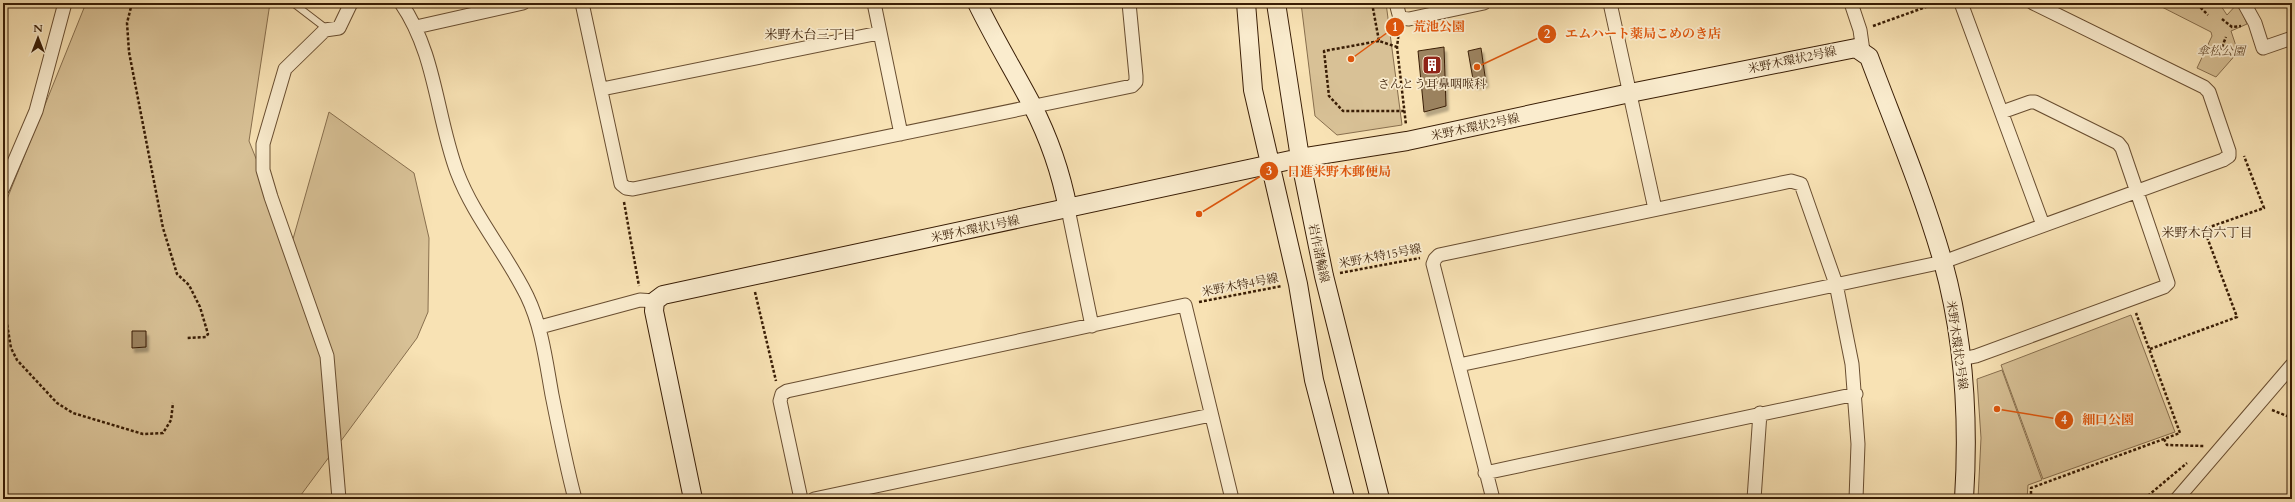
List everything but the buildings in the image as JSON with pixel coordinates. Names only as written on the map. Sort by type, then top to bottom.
[{"type":"street","points":[[3,188],[36,111],[65,3]]},
{"type":"street","points":[[339,499],[328,356],[263,170],[263,144],[285,69],[325,30],[339,28],[351,3]]},
{"type":"street","points":[[402,3],[416,27],[430,63],[457,172],[470,201],[527,296],[540,328],[561,444],[575,499]]},
{"type":"street","points":[[416,27],[480,8],[523,3]]},
{"type":"street","points":[[582,3],[602,90],[621,184],[626,188],[633,189],[1132,86],[1136,82],[1129,3]]},
{"type":"street","points":[[874,3],[901,134]]},
{"type":"street","points":[[977,3],[989,28],[1033,107],[1062,178],[1092,326]]},
{"type":"street","points":[[1246,3],[1253,90],[1298,284],[1314,380],[1345,499]]},
{"type":"street","name":"岩作諸輪線","points":[[1276,3],[1300,158],[1324,276],[1380,499]]},
{"type":"street","points":[[1396,3],[1400,18],[1409,19],[1484,3]]},
{"type":"street","points":[[1610,3],[1655,209]]},
{"type":"street","points":[[1851,3],[1860,30],[1863,51]]},
{"type":"street","points":[[1961,3],[2043,225]]},
{"type":"street","points":[[1459,365],[1943,262],[2229,156],[2229,151],[2208,92],[2204,87],[2033,3]]},
{"type":"street","points":[[2244,3],[2255,23],[2263,48],[2292,38]]},
{"type":"street","points":[[602,90],[880,33]]},
{"type":"street","name":"米野木環状2号線","points":[[1300,158],[1408,142],[1630,93],[1847,48],[1856,48],[1863,51],[1869,56],[1914,176],[1943,262],[1961,359],[1967,462],[1964,499]]},
{"type":"street","points":[[1961,359],[1976,356],[2164,287],[2168,283],[2122,148],[2114,139],[2036,102],[2030,102],[2002,112]]},
{"type":"street","name":"米野木環状1号線","points":[[650,302],[663,295],[1300,158]]},
{"type":"street","points":[[1493,499],[1485,473],[1433,264],[1435,259],[1439,255],[1791,181],[1801,184],[1836,284],[1852,364],[1856,394],[1858,444],[1856,499]]},
{"type":"street","points":[[540,328],[650,302],[654,311],[693,499]]},
{"type":"street","points":[[801,499],[780,401],[782,394],[787,391],[1185,305],[1232,499]]},
{"type":"street","points":[[2177,499],[2292,365]]},
{"type":"street","points":[[1485,473],[1856,394]]},
{"type":"street","points":[[1754,499],[1760,414]]},
{"type":"street","points":[[814,499],[1211,415]]},
{"type":"lane","points":[[293,3],[323,26],[325,30]]},
{"type":"path","points":[[132,3],[127,23],[129,52],[163,228],[177,274],[189,285],[200,307],[208,334],[206,337],[187,338]]},
{"type":"path","points":[[1372,3],[1379,41]]},
{"type":"path","points":[[1860,30],[1938,3]]},
{"type":"path","points":[[2197,4],[2208,15]]},
{"type":"path","points":[[1400,18],[1397,47],[1408,142]]},
{"type":"path","points":[[2222,47],[2226,37]]},
{"type":"path","points":[[1397,47],[1379,41],[1324,51],[1329,96],[1343,111],[1404,111]]},
{"type":"path","points":[[2150,349],[2237,317],[2204,229],[2264,208],[2244,156],[2236,158],[2229,156]]},
{"type":"path","points":[[621,184],[627,227],[650,302]]},
{"type":"path","name":"米野木特15号線","points":[[1324,276],[1439,255]]},
{"type":"path","points":[[751,276],[780,401]]},
{"type":"path","name":"米野木特4号線","points":[[1185,305],[1298,284]]},
{"type":"path","points":[[2031,499],[2032,488],[2180,433],[2131,299]]},
{"type":"path","points":[[3,300],[11,348],[18,360],[43,390],[64,408],[73,413],[143,434],[158,434],[163,433],[171,420],[173,403]]},
{"type":"path","points":[[2258,406],[2292,418]]},
{"type":"path","points":[[2164,439],[2167,445],[2205,446],[2218,451]]},
{"type":"path","points":[[2201,450],[2205,446]]},
{"type":"path","points":[[2144,499],[2192,459]]},
{"type":"green space","points":[[86,3],[270,3],[249,141],[291,246],[329,112],[414,173],[429,238],[428,312],[417,338],[298,499],[10,499],[3,493],[3,209]]},
{"type":"green space","points":[[1301,3],[1386,3],[1402,125],[1337,135],[1315,116]]},
{"type":"green space","name":"傘松公園","points":[[2154,3],[2219,3],[2227,15],[2238,3],[2247,24],[2231,31],[2238,52],[2216,77],[2197,68],[2212,36],[2211,32]]},
{"type":"green space","points":[[2131,315],[2175,432],[2043,479],[2001,365]]},
{"type":"green space","points":[[2002,370],[2042,480],[2028,485],[2027,499],[1978,499],[1981,438],[1977,379]]},
{"type":"place","name":"荒池公園","points":[[1351,59]]},
{"type":"place","name":"さんとう耳鼻咽喉科","points":[[1432,65]]},
{"type":"place","name":"エムハート薬局こめのき店","points":[[1477,67]]},
{"type":"place","name":"日進米野木郵便局","points":[[1199,214]]},
{"type":"place","name":"細口公園","points":[[1997,409]]},
{"type":"district","name":"米野木台三丁目","points":[[810,35]]},
{"type":"district","name":"米野木台六丁目","points":[[2207,233]]}]
